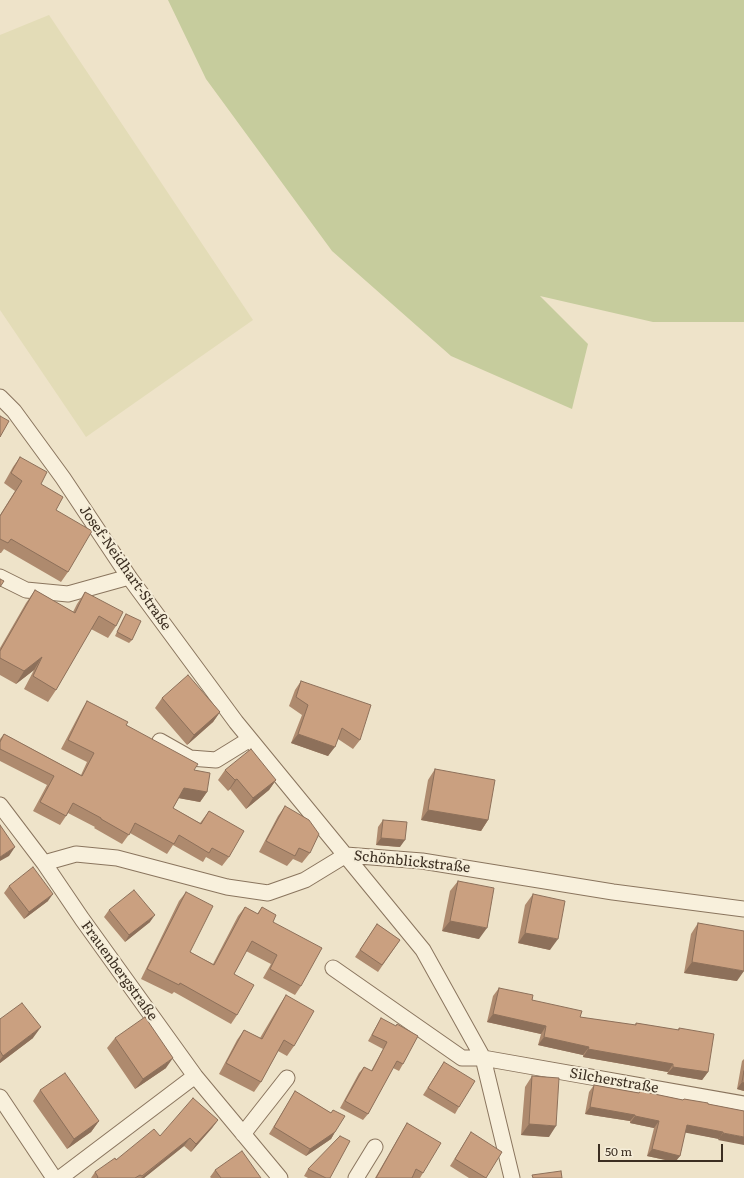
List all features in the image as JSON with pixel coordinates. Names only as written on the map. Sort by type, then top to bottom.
[{"type":"street","name":"Josef-Neidhart-Straße","points":[[0,396],[14,411],[63,478],[129,577],[236,722],[423,950],[484,1058],[512,1178]]},
{"type":"street","points":[[0,577],[26,590],[68,594],[129,577]]},
{"type":"street","points":[[160,741],[190,758],[216,760],[250,739]]},
{"type":"street","name":"Frauenbergstraße","points":[[0,805],[44,863],[82,919],[195,1076],[280,1178]]},
{"type":"street","name":"Schönblickstraße","points":[[44,863],[76,854],[117,858],[227,888],[268,893],[305,880],[346,855],[422,861],[614,892],[744,909]]},
{"type":"street","points":[[333,968],[462,1058],[484,1058]]},
{"type":"street","name":"Silcherstraße","points":[[484,1058],[744,1104]]},
{"type":"street","points":[[60,1178],[195,1076]]},
{"type":"street","points":[[243,1134],[287,1078]]},
{"type":"street","points":[[0,1097],[54,1178]]},
{"type":"street","points":[[356,1178],[375,1146]]},
{"type":"shaded area","points":[[49,15],[253,320],[86,437],[0,310],[0,35]]},
{"type":"green space","points":[[168,0],[744,0],[744,322],[653,322],[540,296],[588,344],[572,409],[451,356],[332,251],[206,79]]},
{"type":"building","points":[[0,416],[9,421],[0,437]]},
{"type":"building","points":[[20,457],[47,472],[41,484],[63,497],[56,510],[92,531],[68,572],[11,539],[8,543],[0,539],[0,516],[22,481],[11,473]]},
{"type":"building","points":[[0,579],[4,581],[0,587]]},
{"type":"building","points":[[35,590],[75,613],[85,592],[123,612],[116,626],[99,616],[56,690],[33,676],[42,657],[24,671],[0,658],[0,651]]},
{"type":"building","points":[[126,614],[141,621],[132,640],[117,632]]},
{"type":"building","points":[[188,675],[220,712],[194,735],[162,698]]},
{"type":"building","points":[[301,681],[371,705],[360,740],[342,728],[335,747],[298,734],[308,705],[296,697]]},
{"type":"building","points":[[87,701],[128,722],[126,725],[198,764],[194,770],[210,773],[207,792],[184,788],[173,808],[201,824],[209,811],[244,831],[229,857],[212,848],[209,853],[179,835],[174,844],[135,823],[129,835],[73,803],[66,816],[40,802],[54,776],[0,749],[0,742],[4,734],[82,776],[94,753],[68,740]]},
{"type":"building","points":[[251,749],[276,780],[253,798],[237,779],[235,780],[225,770]]},
{"type":"building","points":[[435,769],[495,780],[488,820],[428,810]]},
{"type":"building","points":[[285,806],[309,820],[319,834],[310,853],[299,848],[295,856],[266,841]]},
{"type":"building","points":[[383,820],[407,822],[405,840],[381,838]]},
{"type":"building","points":[[0,825],[15,847],[0,857]]},
{"type":"building","points":[[33,867],[53,894],[29,912],[9,886]]},
{"type":"building","points":[[458,881],[494,888],[487,928],[450,921]]},
{"type":"building","points":[[134,890],[155,915],[129,935],[109,910]]},
{"type":"building","points":[[186,892],[213,906],[190,952],[214,965],[245,907],[258,914],[262,907],[276,915],[273,922],[322,948],[301,986],[270,969],[277,955],[252,941],[234,974],[254,985],[237,1015],[180,983],[179,985],[147,969]]},
{"type":"building","points":[[533,894],[565,901],[558,939],[525,933]]},
{"type":"building","points":[[698,923],[744,931],[744,971],[692,962]]},
{"type":"building","points":[[377,924],[400,940],[382,965],[360,950]]},
{"type":"building","points":[[499,988],[533,995],[532,1000],[582,1011],[580,1017],[636,1025],[636,1023],[679,1030],[679,1028],[714,1034],[708,1072],[673,1067],[673,1064],[588,1049],[589,1047],[544,1037],[546,1026],[493,1014]]},
{"type":"building","points":[[286,995],[314,1011],[294,1046],[284,1040],[261,1082],[226,1063],[244,1030],[262,1039]]},
{"type":"building","points":[[22,1003],[41,1027],[3,1056],[0,1051],[0,1019]]},
{"type":"building","points":[[145,1017],[173,1058],[143,1079],[115,1038]]},
{"type":"building","points":[[381,1018],[396,1026],[397,1024],[418,1036],[403,1064],[397,1061],[368,1114],[345,1101],[364,1067],[372,1071],[387,1042],[372,1035]]},
{"type":"building","points":[[444,1062],[475,1081],[459,1107],[428,1088]]},
{"type":"building","points":[[744,1071],[744,1083],[742,1082]]},
{"type":"building","points":[[65,1073],[99,1121],[74,1139],[40,1090]]},
{"type":"building","points":[[532,1076],[559,1078],[556,1126],[529,1124]]},
{"type":"building","points":[[594,1085],[639,1093],[640,1091],[744,1111],[744,1137],[687,1125],[680,1156],[652,1149],[659,1121],[590,1107]]},
{"type":"building","points":[[295,1091],[331,1113],[333,1110],[345,1116],[335,1132],[310,1149],[274,1127]]},
{"type":"building","points":[[193,1098],[218,1120],[196,1144],[190,1138],[142,1176],[140,1175],[135,1178],[97,1178],[98,1177],[95,1172],[115,1158],[116,1160],[154,1129],[160,1136]]},
{"type":"building","points":[[407,1123],[441,1143],[423,1173],[416,1169],[412,1178],[376,1178]]},
{"type":"building","points":[[471,1132],[502,1152],[486,1178],[455,1159]]},
{"type":"building","points":[[340,1136],[350,1141],[330,1178],[326,1178],[308,1169]]},
{"type":"building","points":[[242,1151],[261,1178],[221,1178],[215,1170]]},
{"type":"building","points":[[561,1171],[562,1178],[533,1178],[532,1175]]}]
